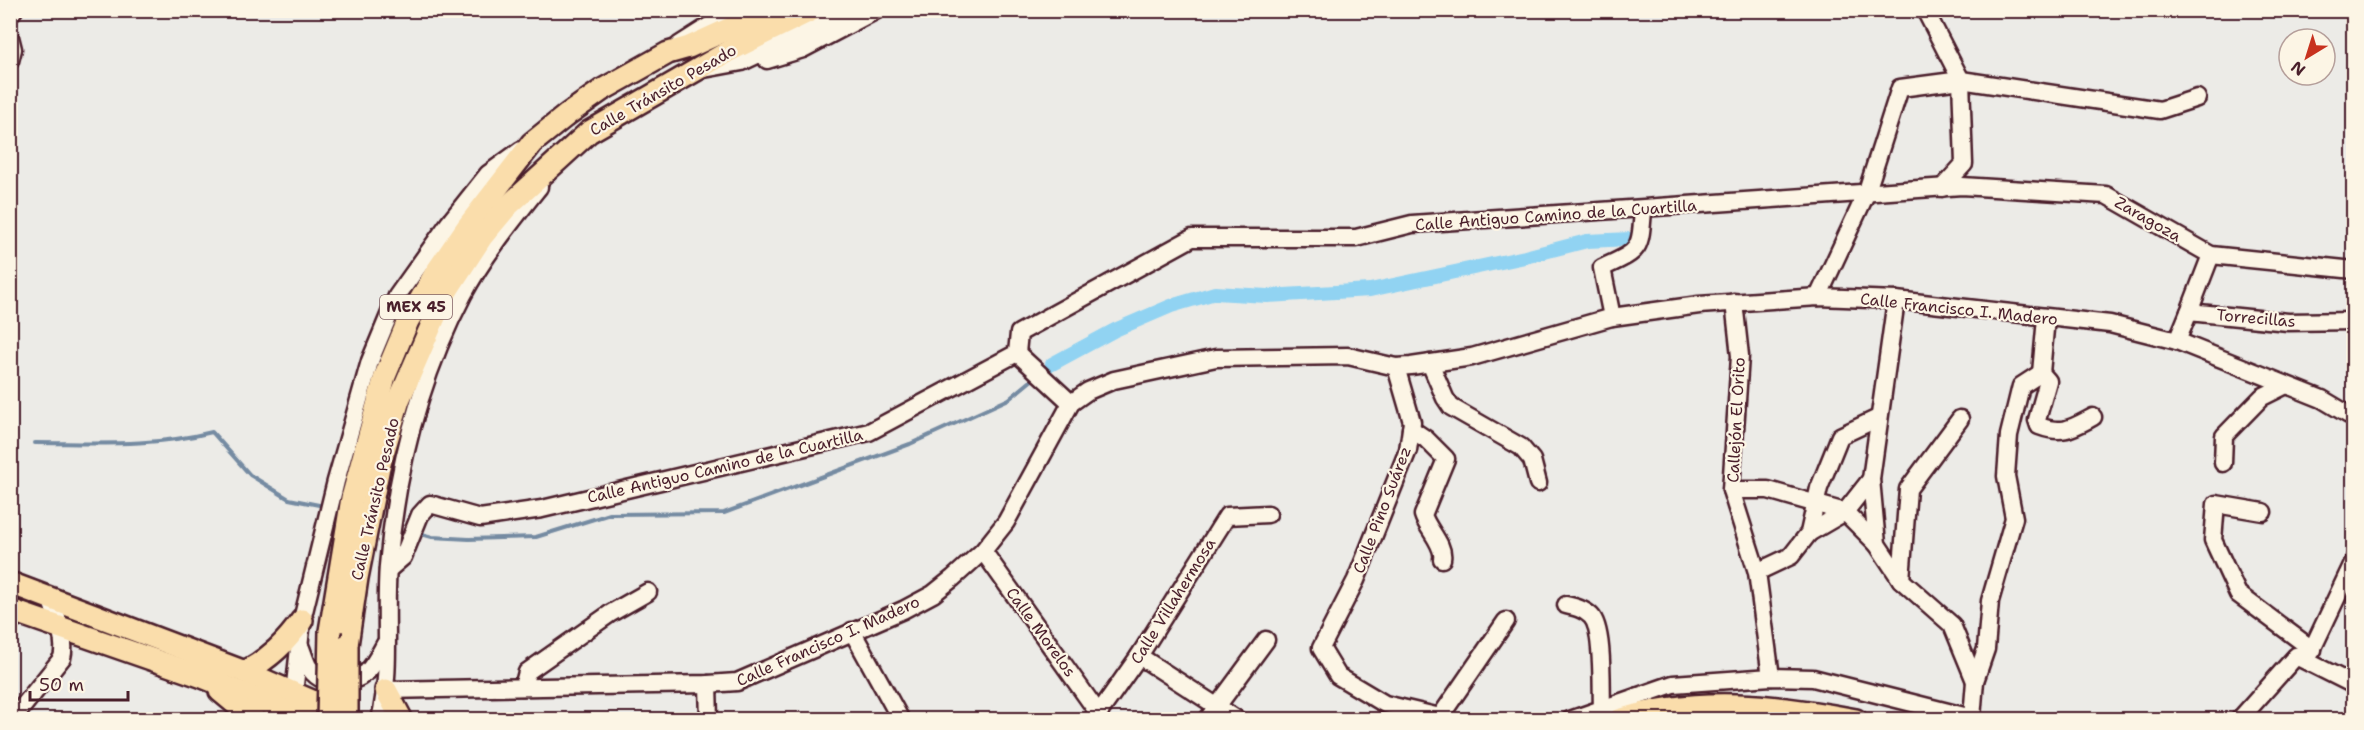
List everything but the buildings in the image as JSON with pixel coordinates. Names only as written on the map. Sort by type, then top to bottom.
[{"type":"main road","name":"Calle Tránsito Pesado","points":[[328,720],[330,630],[352,498],[374,412],[408,321],[454,245],[532,143],[602,90],[668,53],[689,48],[770,10]]},
{"type":"main road","name":"Calle Tránsito Pesado","points":[[347,720],[346,672],[350,615],[385,443],[399,400],[445,294],[471,253],[508,207],[572,146],[613,116],[731,50],[812,10]]},
{"type":"main road","points":[[10,583],[245,672],[356,720]]},
{"type":"main road","points":[[10,610],[200,676],[302,718]]},
{"type":"main road","points":[[245,672],[263,662],[287,642],[302,620]]},
{"type":"main road","points":[[200,676],[255,720]]},
{"type":"main road","points":[[386,690],[402,720]]},
{"type":"main road","points":[[1611,714],[1664,709],[1761,705],[1856,720]]},
{"type":"street","points":[[10,14],[14,10]]},
{"type":"street","points":[[668,53],[693,34],[734,10]]},
{"type":"street","points":[[742,62],[852,10]]},
{"type":"street","points":[[697,71],[742,62],[773,60],[803,49],[877,10]]},
{"type":"street","points":[[1925,10],[1961,80],[1965,164],[1942,188]]},
{"type":"street","points":[[10,37],[13,49],[10,61]]},
{"type":"street","points":[[1818,297],[1866,194],[1900,88],[1961,80],[2160,110],[2197,98]]},
{"type":"street","points":[[302,718],[294,694],[301,647],[302,620],[336,481],[370,361],[397,296],[448,223],[488,174],[532,143]]},
{"type":"street","points":[[380,720],[386,690],[390,544],[401,479],[417,406],[426,379],[464,294],[509,224],[572,146]]},
{"type":"street","points":[[1965,164],[1993,188]]},
{"type":"street","name":"Zaragoza","points":[[1866,194],[1942,188],[1993,188],[2106,195],[2211,255],[2354,270]]},
{"type":"street","name":"Calle Antiguo Camino de la Cuartilla","points":[[388,570],[403,557],[420,515],[430,504],[480,518],[542,509],[869,432],[1017,353],[1019,333],[1192,238],[1356,238],[1412,224],[1866,194]]},
{"type":"street","points":[[1612,317],[1602,268],[1634,252],[1641,240],[1643,210]]},
{"type":"street","points":[[2177,341],[2211,255]]},
{"type":"street","name":"Calle Francisco I. Madero","points":[[386,690],[708,684],[737,681],[933,594],[983,551],[1006,522],[1071,403],[1088,391],[1114,380],[1215,358],[1348,356],[1396,367],[1472,357],[1612,317],[1734,302],[1818,297],[1896,300],[2110,324],[2177,341],[2322,399],[2354,418]]},
{"type":"street","points":[[1877,544],[1871,479],[1896,300]]},
{"type":"street","name":"Callejón El Orito","points":[[1734,302],[1740,356],[1731,490],[1757,572],[1772,677]]},
{"type":"street","name":"Torrecillas","points":[[2189,312],[2288,322],[2354,321]]},
{"type":"street","points":[[2046,318],[2041,373],[2048,381],[2037,420],[2040,426],[2054,432],[2070,429],[2093,417]]},
{"type":"street","points":[[1017,353],[1071,403]]},
{"type":"street","points":[[1430,363],[1445,398],[1451,406],[1521,447],[1532,460],[1538,483]]},
{"type":"street","name":"Calle Pino Suárez","points":[[1396,367],[1412,422],[1408,450],[1356,580],[1321,648],[1338,676],[1385,704],[1442,718]]},
{"type":"street","points":[[1570,720],[1611,714],[1673,684],[1772,677],[1814,678],[1969,719],[1975,681],[1986,650],[1990,601],[2014,518],[2006,476],[2009,435],[2021,386],[2041,373]]},
{"type":"street","points":[[2223,463],[2224,436],[2262,397],[2286,385]]},
{"type":"street","points":[[1757,572],[1791,556],[1809,532],[1816,502],[1840,436],[1878,418]]},
{"type":"street","points":[[1901,580],[1908,489],[1960,419]]},
{"type":"street","points":[[1411,429],[1426,439],[1446,459],[1423,515],[1441,549],[1442,559]]},
{"type":"street","points":[[1809,532],[1845,512],[1871,479]]},
{"type":"street","points":[[1731,490],[1768,490],[1845,512],[1877,544],[1901,580],[1952,625],[1975,681]]},
{"type":"street","points":[[2263,512],[2216,504],[2213,540],[2238,594],[2310,656],[2354,685]]},
{"type":"street","name":"Calle Villahermosa","points":[[1097,717],[1227,516],[1268,514]]},
{"type":"street","name":"Calle Morelos","points":[[983,551],[1097,717]]},
{"type":"street","points":[[2310,656],[2354,561]]},
{"type":"street","points":[[524,687],[527,672],[611,613],[648,592]]},
{"type":"street","points":[[12,720],[62,658],[60,627],[50,598]]},
{"type":"street","points":[[1566,605],[1581,609],[1593,617],[1598,632],[1611,714]]},
{"type":"street","points":[[1442,718],[1506,621]]},
{"type":"street","points":[[852,631],[901,720]]},
{"type":"street","points":[[301,647],[308,666],[314,674],[326,681],[342,683],[359,678],[366,672],[388,639]]},
{"type":"street","points":[[1211,713],[1266,640]]},
{"type":"street","points":[[1138,656],[1211,713],[1238,720]]},
{"type":"street","points":[[2239,720],[2296,656],[2310,656]]},
{"type":"street","points":[[708,684],[709,720]]},
{"type":"waterway","points":[[1052,364],[1115,330],[1171,306],[1215,293],[1267,296],[1370,290],[1525,257],[1587,241],[1631,239]]},
{"type":"waterway","points":[[418,533],[432,537],[469,539],[536,537],[610,514],[724,513],[910,444],[1009,399],[1032,380]]},
{"type":"waterway","points":[[35,443],[146,442],[212,432],[250,475],[289,499],[324,506]]}]
